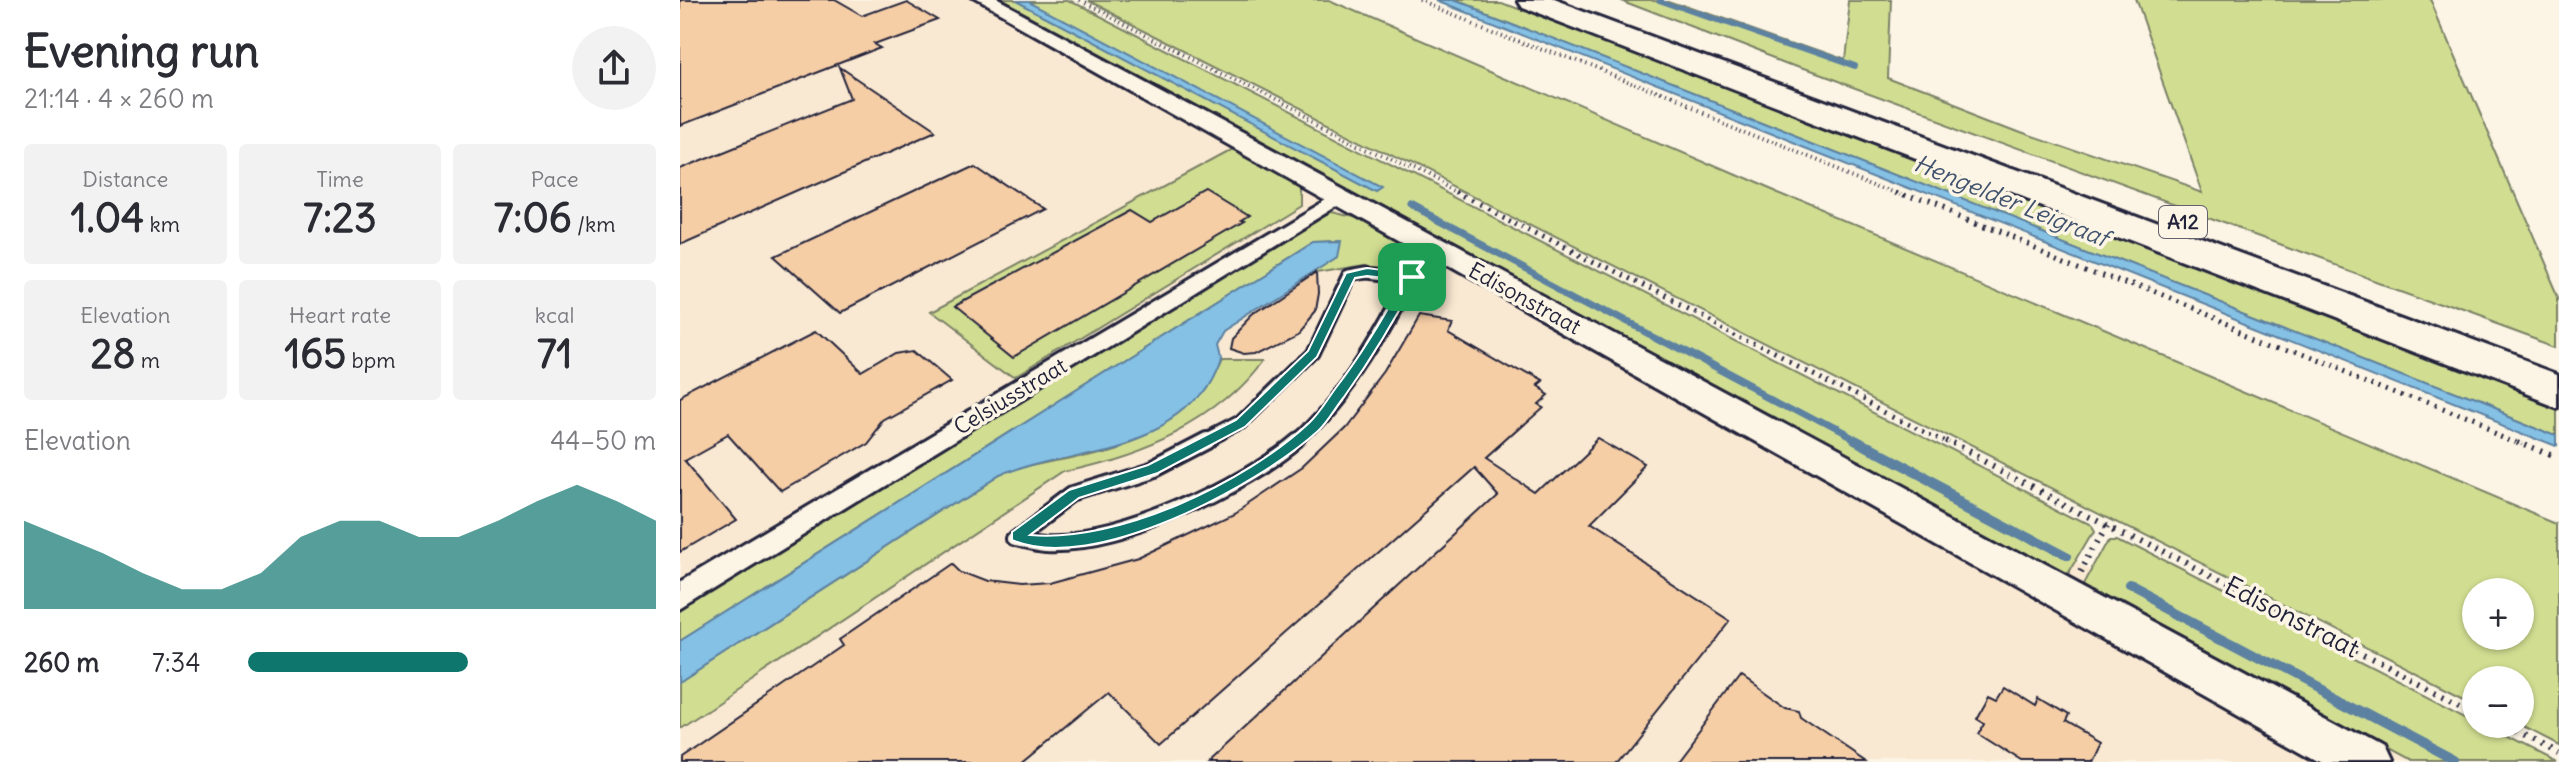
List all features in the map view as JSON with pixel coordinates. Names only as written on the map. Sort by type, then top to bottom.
[{"type":"highway","name":"A12","points":[[1528,0],[2559,391]]},
{"type":"highway","name":"A12","points":[[1578,0],[2559,360]]},
{"type":"street","name":"Edisonstraat","points":[[980,0],[2367,762]]},
{"type":"street","name":"Celsiusstraat","points":[[680,597],[1340,196]]},
{"type":"lane","points":[[1412,277],[1367,272],[1350,275],[1313,353],[1240,424],[1153,469],[1074,494],[1018,536],[1031,542],[1101,538],[1182,509],[1254,472],[1315,426],[1375,345],[1412,277],[1429,245]]},
{"type":"path","name":"Edisonstraat","points":[[1079,0],[2462,704]]},
{"type":"path","points":[[1422,0],[2559,457]]},
{"type":"path","points":[[2068,598],[2108,523]]},
{"type":"path","points":[[2530,738],[2559,753]]},
{"type":"shaded area","points":[[680,0],[1020,0],[2455,762],[680,762]]},
{"type":"green space","points":[[996,0],[1070,0],[2093,524],[2096,529],[2069,575],[2061,575]]},
{"type":"green space","points":[[1086,0],[1329,0],[1768,190],[2559,523],[2559,745],[2534,732],[2534,666],[2462,666],[2462,695]]},
{"type":"green space","points":[[1456,0],[1498,0],[2559,408],[2559,435]]},
{"type":"green space","points":[[1621,0],[1670,0],[1843,61],[1850,0],[1891,0],[1888,78],[2020,129],[2202,192],[2134,0],[2430,0],[2559,298],[2559,346],[1797,68]]},
{"type":"green space","points":[[1234,148],[1299,183],[1299,204],[1016,378],[929,312]]},
{"type":"green space","points":[[1332,213],[1357,219],[1408,249],[1397,268],[1366,264],[1312,273],[1339,256],[1337,241],[1313,242],[680,641],[680,611],[1312,220]]},
{"type":"green space","points":[[1219,359],[1265,359],[1246,382],[1201,419],[1122,456],[1065,471],[680,728],[680,682],[998,476],[1109,446],[1161,425],[1190,405],[1209,380]]},
{"type":"green space","points":[[2111,536],[2117,536],[2462,713],[2462,738],[2511,738],[2558,762],[2408,762],[2091,591],[2085,584]]},
{"type":"water","points":[[1015,0],[1029,0],[1383,187],[1377,191]]},
{"type":"water","points":[[1439,0],[1456,0],[2559,435],[2559,446]]},
{"type":"water","points":[[1342,241],[1339,256],[1223,331],[1215,345],[1218,359],[1209,380],[1191,404],[1169,422],[1143,435],[1024,466],[998,476],[680,682],[680,641],[1313,242]]},
{"type":"building","points":[[680,0],[834,0],[862,16],[906,0],[940,20],[875,44],[882,48],[680,126]]},
{"type":"building","points":[[840,68],[935,132],[680,244],[680,168],[852,99]]},
{"type":"building","points":[[975,163],[1043,209],[840,313],[776,256]]},
{"type":"building","points":[[1206,192],[1247,217],[1239,222],[1242,223],[1014,357],[952,307],[1132,210],[1152,222]]},
{"type":"building","points":[[1317,272],[1315,311],[1298,331],[1256,352],[1244,353],[1229,348],[1231,338],[1253,315]]},
{"type":"building","points":[[1419,316],[1452,321],[1448,330],[1540,384],[1535,388],[1546,395],[1536,404],[1541,407],[1484,458],[1539,494],[1598,438],[1648,467],[1589,526],[1731,618],[1616,762],[1207,762],[1498,494],[1474,467],[1161,744],[1109,692],[1024,762],[680,762],[680,757],[844,645],[840,639],[951,563],[959,571],[985,581],[1019,585],[1050,583],[1138,559],[1235,513],[1302,468],[1344,428],[1385,374]]},
{"type":"building","points":[[816,330],[863,374],[899,353],[917,350],[952,380],[885,418],[866,442],[780,492],[728,434],[685,458],[736,519],[680,552],[680,400]]},
{"type":"building","points":[[1739,676],[1785,708],[1799,711],[1801,718],[1866,762],[1674,762]]},
{"type":"building","points":[[2003,686],[2035,706],[2038,699],[2066,716],[2063,723],[2097,743],[2088,762],[2022,762],[1976,733],[1983,721],[1975,716],[1988,693],[1996,697]]},
{"type":"waterway","points":[[1660,0],[1855,68]]},
{"type":"waterway","points":[[1412,208],[1855,443]]},
{"type":"waterway","points":[[1852,441],[2069,556]]},
{"type":"waterway","points":[[2128,589],[2455,762]]},
{"type":"route","points":[[1367,272],[1412,277],[1375,345],[1315,426],[1254,472],[1182,509],[1101,538],[1031,542],[1018,536],[1074,494],[1153,469],[1240,424],[1313,353],[1350,275],[1367,272]]},
{"type":"water label","name":"Hengelder Leigraaf","points":[[2011,201]]}]
